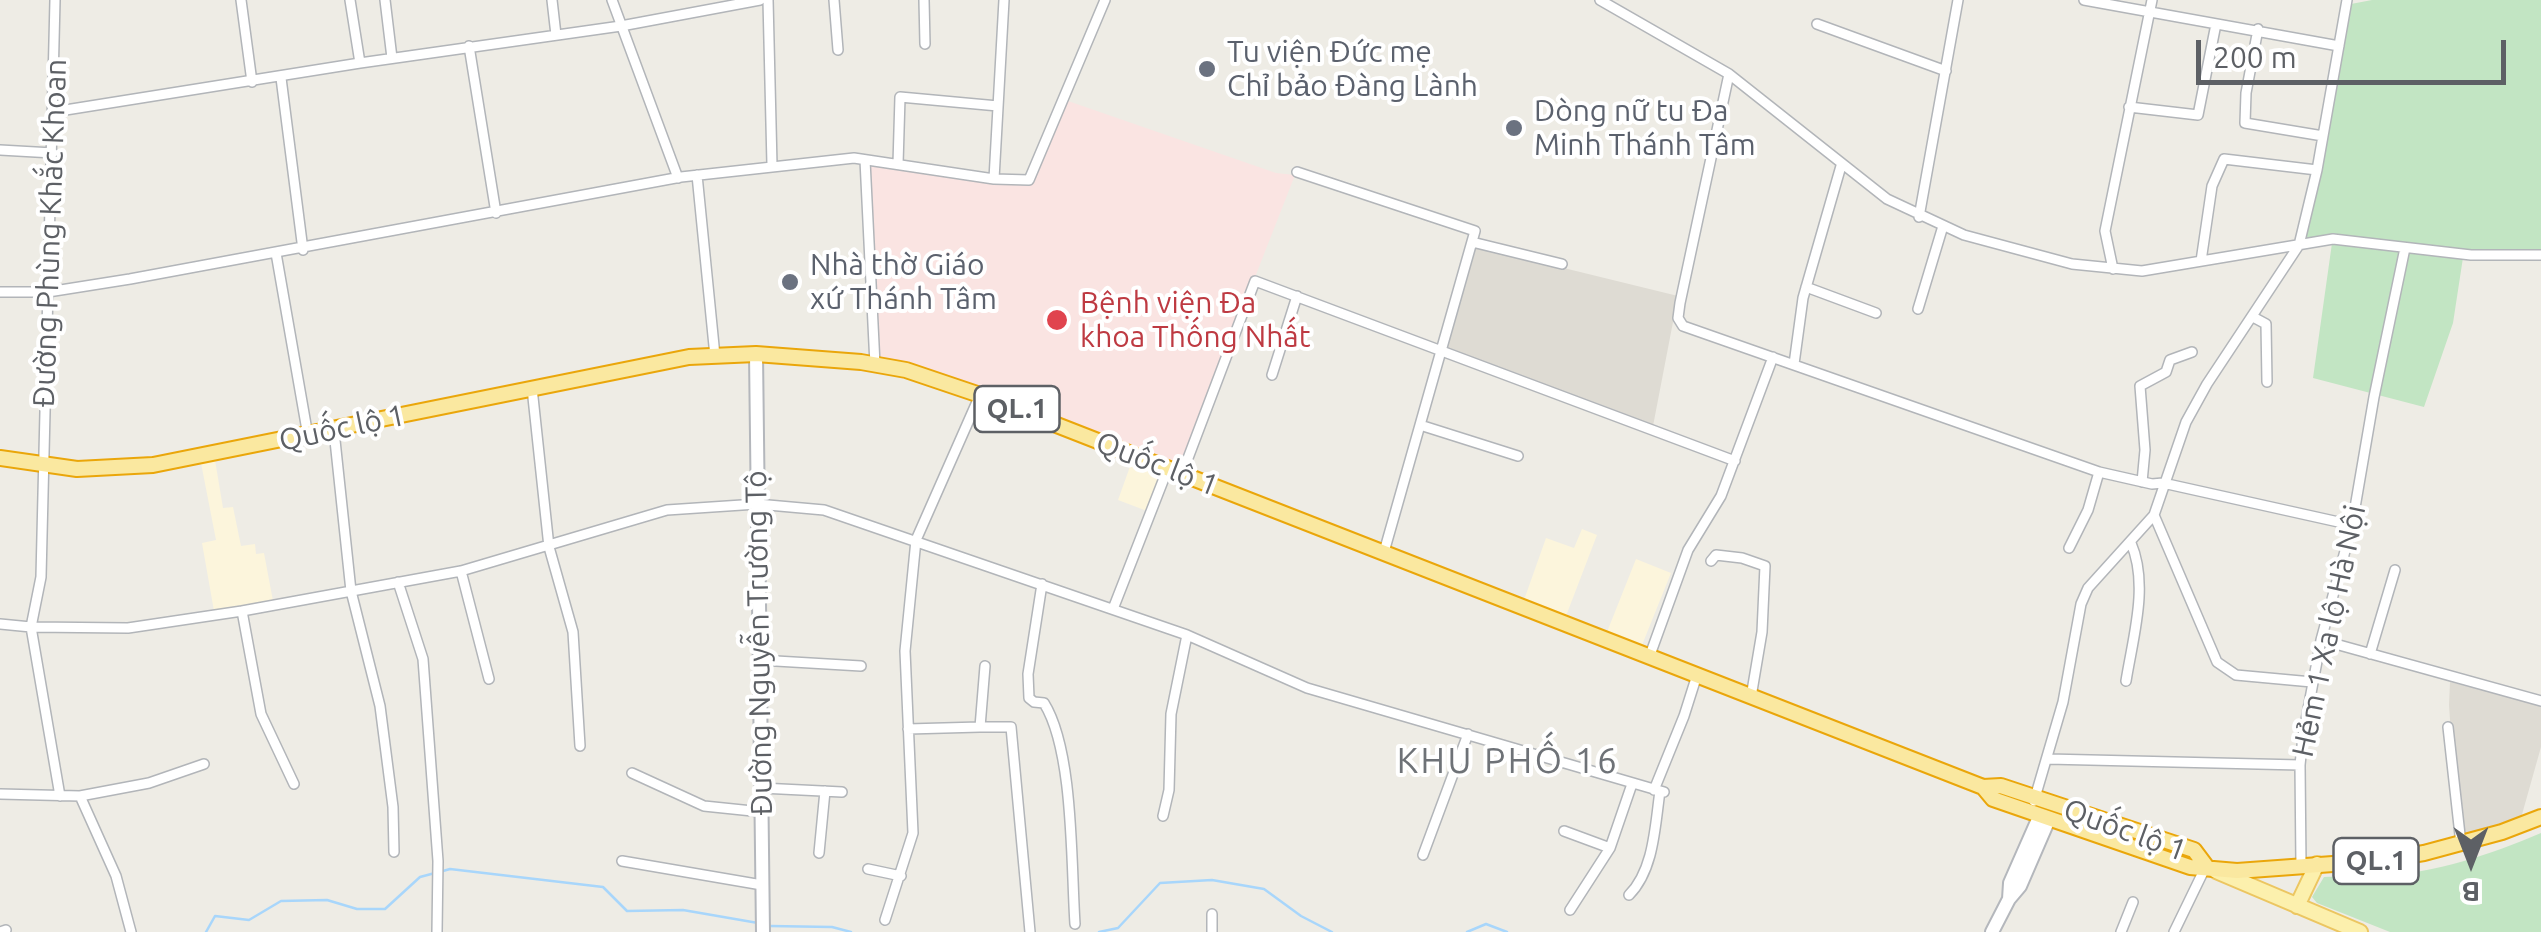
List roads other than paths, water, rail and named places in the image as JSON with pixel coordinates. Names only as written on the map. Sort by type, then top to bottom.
[{"type":"highway","name":"Quốc lộ 1","points":[[0,458],[78,470],[153,465],[678,358],[756,354],[875,364],[906,370],[980,395],[1983,787],[2000,786],[2042,808],[2194,850],[2206,866]]},
{"type":"highway","name":"QL.1","points":[[2206,866],[2237,871],[2374,861],[2461,844],[2541,817]]},
{"type":"main road","name":"Đường Nguyễn Trường Tộ","points":[[756,354],[763,927]]},
{"type":"main road","points":[[1992,932],[2008,899],[2020,886],[2042,808]]},
{"type":"main road","points":[[2297,906],[2318,864]]},
{"type":"main road","points":[[2206,866],[2354,930]]},
{"type":"street","name":"Đường Phùng Khắc Khoan","points":[[31,627],[41,577],[55,0]]},
{"type":"street","points":[[241,0],[252,82]]},
{"type":"street","points":[[350,0],[360,63]]},
{"type":"street","points":[[385,0],[392,58]]},
{"type":"street","points":[[552,0],[556,35]]},
{"type":"street","points":[[612,0],[678,178]]},
{"type":"street","points":[[54,112],[468,46],[621,26],[760,0]]},
{"type":"street","points":[[768,0],[772,165]]},
{"type":"street","points":[[834,0],[838,50]]},
{"type":"street","points":[[924,0],[925,44]]},
{"type":"street","points":[[994,179],[1004,0]]},
{"type":"street","points":[[0,292],[48,292],[303,250],[678,178],[772,165],[865,160],[994,179],[1029,180],[1105,0]]},
{"type":"street","points":[[1600,0],[1729,74],[1887,199],[1943,226],[2028,252],[2142,271],[2333,239],[2471,255],[2541,255]]},
{"type":"street","points":[[1919,216],[1958,0]]},
{"type":"street","points":[[2084,0],[2151,5],[2216,24],[2339,46]]},
{"type":"street","points":[[2042,808],[2048,759],[2088,588],[2154,515],[2186,422],[2299,245],[2348,0]]},
{"type":"street","points":[[2113,269],[2105,231],[2151,5]]},
{"type":"street","points":[[1817,24],[1946,71]]},
{"type":"street","points":[[2129,107],[2198,115],[2216,24]]},
{"type":"street","points":[[2258,30],[2246,93],[2245,123],[2323,136]]},
{"type":"street","points":[[468,46],[496,213]]},
{"type":"street","points":[[1729,74],[1678,318],[1683,326],[2099,472],[2352,525]]},
{"type":"street","points":[[281,78],[303,250]]},
{"type":"street","points":[[898,164],[900,97],[998,106]]},
{"type":"street","points":[[0,150],[53,153]]},
{"type":"street","points":[[2202,261],[2212,186],[2224,159],[2317,170]]},
{"type":"street","points":[[865,160],[875,364]]},
{"type":"street","points":[[1794,364],[1806,287],[1842,166]]},
{"type":"street","points":[[1298,172],[1473,229],[1384,552]]},
{"type":"street","points":[[698,175],[715,356]]},
{"type":"street","points":[[1918,309],[1943,226]]},
{"type":"street","points":[[1472,242],[1562,264]]},
{"type":"street","name":"Hẻm 1 Xa lộ Hà Nội","points":[[2300,866],[2300,766],[2312,682],[2352,525],[2405,248]]},
{"type":"street","points":[[276,253],[308,436]]},
{"type":"street","points":[[1113,609],[1255,281],[1735,460]]},
{"type":"street","points":[[1806,287],[1876,313]]},
{"type":"street","points":[[1272,375],[1296,296]]},
{"type":"street","points":[[2253,317],[2266,324],[2267,382]]},
{"type":"street","points":[[2142,482],[2140,386],[2166,372],[2170,360],[2192,352]]},
{"type":"street","points":[[1650,655],[1688,550],[1721,496],[1773,357]]},
{"type":"street","points":[[532,388],[549,547],[572,632],[580,746]]},
{"type":"street","points":[[885,920],[913,832],[905,651],[916,540],[980,395]]},
{"type":"street","points":[[1420,425],[1518,456]]},
{"type":"street","points":[[334,431],[351,591],[380,706],[394,852]]},
{"type":"street","points":[[2069,548],[2088,510],[2099,472]]},
{"type":"street","points":[[0,624],[128,628],[242,610],[461,570],[692,506],[757,504],[824,510],[1187,636],[1307,688],[1659,791]]},
{"type":"street","points":[[2154,515],[2216,662],[2236,675],[2312,682]]},
{"type":"street","points":[[2126,681],[2140,578],[2138,560],[2130,543]]},
{"type":"street","points":[[1710,561],[1716,555],[1728,555],[1764,566],[1762,632],[1751,696]]},
{"type":"street","points":[[461,570],[489,679]]},
{"type":"street","points":[[2370,654],[2396,570]]},
{"type":"street","points":[[398,582],[424,659],[438,861],[437,932]]},
{"type":"street","points":[[1042,584],[1028,698],[1044,703],[1050,712],[1064,765],[1075,924]]},
{"type":"street","points":[[242,610],[261,714],[294,784]]},
{"type":"street","points":[[31,627],[60,796]]},
{"type":"street","points":[[1163,816],[1170,773],[1171,714],[1187,636]]},
{"type":"street","points":[[2321,640],[2541,701]]},
{"type":"street","points":[[759,660],[862,666]]},
{"type":"street","points":[[980,727],[985,666]]},
{"type":"street","points":[[1629,895],[1646,871],[1659,791],[1696,675]]},
{"type":"street","points":[[908,729],[1011,727],[1030,932]]},
{"type":"street","points":[[2448,727],[2461,844]]},
{"type":"street","points":[[1423,855],[1468,734]]},
{"type":"street","points":[[2048,759],[2300,766]]},
{"type":"street","points":[[0,794],[80,796],[149,784],[204,764]]},
{"type":"street","points":[[632,773],[704,806],[762,812]]},
{"type":"street","points":[[1570,910],[1610,848],[1632,784]]},
{"type":"street","points":[[762,788],[842,792]]},
{"type":"street","points":[[819,853],[825,791]]},
{"type":"street","points":[[80,796],[116,876],[131,932]]},
{"type":"street","points":[[1564,831],[1610,848]]},
{"type":"street","points":[[622,861],[762,884]]},
{"type":"street","points":[[2174,932],[2206,866]]},
{"type":"street","points":[[868,869],[900,876]]},
{"type":"street","points":[[2121,932],[2133,902]]},
{"type":"street","points":[[1212,914],[1212,932]]},
{"type":"waterway","points":[[443,871],[603,887],[627,911],[683,910],[758,923]]},
{"type":"waterway","points":[[206,932],[215,916],[249,920],[281,901],[327,900],[357,909],[385,909],[420,877],[435,873]]},
{"type":"waterway","points":[[1099,932],[1118,928],[1160,883],[1212,880],[1264,889],[1301,916],[1332,932]]},
{"type":"waterway","points":[[1467,932],[1486,924],[1507,932]]},
{"type":"waterway","points":[[770,926],[832,927],[851,932]]},
{"type":"place","name":"Tu viện Đức mẹ Chỉ bảo Đàng Lành","points":[[1207,69]]},
{"type":"place","name":"Dòng nữ tu Đa Minh Thánh Tâm","points":[[1514,128]]},
{"type":"place","name":"Nhà thờ Giáo xứ Thánh Tâm","points":[[790,282]]},
{"type":"place","name":"Bệnh viện Đa khoa Thống Nhất","points":[[1057,320]]},
{"type":"district","name":"KHU PHỐ 16","points":[[1508,761]]}]
